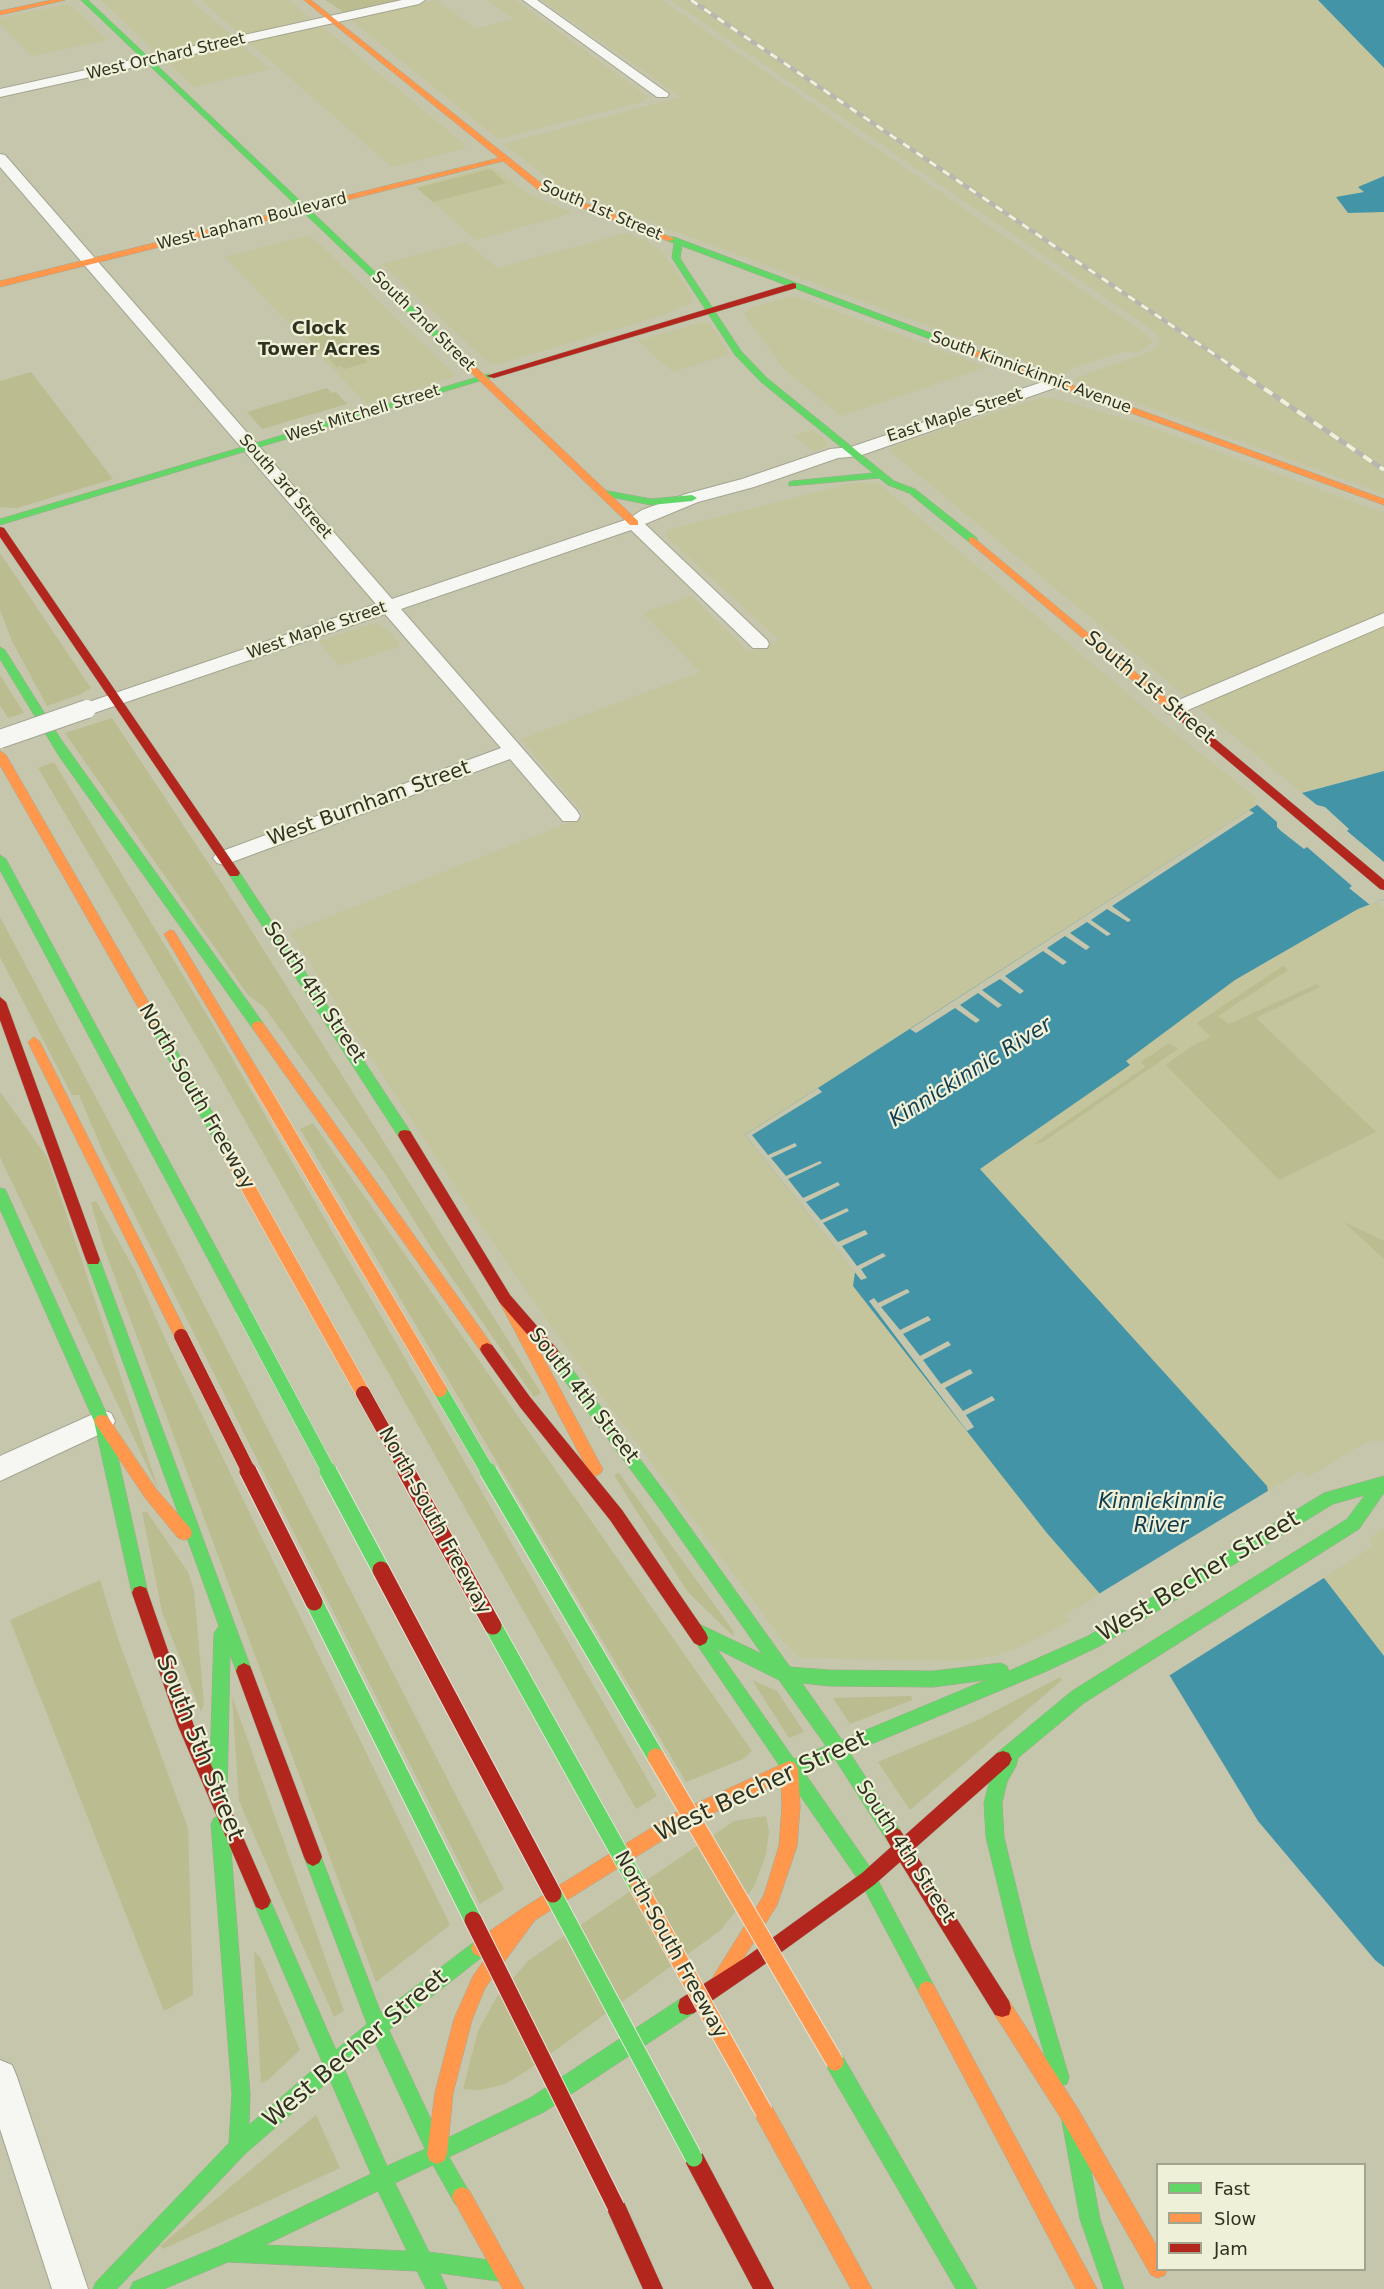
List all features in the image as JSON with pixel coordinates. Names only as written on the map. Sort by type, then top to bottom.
[{"type":"main road","points":[[0,13],[62,0]]},
{"type":"main road","name":"South 2nd Street","points":[[84,0],[634,524]]},
{"type":"main road","name":"South 1st Street","points":[[307,0],[544,190],[678,243],[676,258],[738,353],[750,366],[860,449],[906,478],[912,491]]},
{"type":"main road","points":[[471,152],[489,147]]},
{"type":"main road","name":"West Lapham Boulevard","points":[[0,273],[86,257],[304,209],[503,159]]},
{"type":"main road","name":"West Lapham Boulevard","points":[[0,284],[292,198],[415,166]]},
{"type":"main road","name":"South Kinnickinnic Avenue","points":[[678,243],[1384,502]]},
{"type":"main road","points":[[694,248],[705,268]]},
{"type":"main road","name":"West Mitchell Street","points":[[0,522],[711,310],[724,301],[793,286]]},
{"type":"main road","points":[[724,301],[735,319]]},
{"type":"main road","name":"South 1st Street","points":[[754,349],[765,363],[860,449],[891,483],[912,491],[1384,886]]},
{"type":"main road","points":[[792,484],[882,475]]},
{"type":"main road","points":[[603,493],[651,502],[692,498]]},
{"type":"main road","name":"South 4th Street","points":[[0,530],[224,858],[389,1107],[459,1227],[505,1299],[555,1358],[662,1500],[839,1750],[904,1849],[1071,2116],[1156,2265]]},
{"type":"main road","points":[[0,643],[4,655],[147,895]]},
{"type":"main road","points":[[56,741],[296,1076],[525,1402],[616,1515],[789,1770],[868,1879],[1087,2289]]},
{"type":"main road","name":"North-South Freeway","points":[[0,755],[230,1155],[862,2289]]},
{"type":"main road","points":[[0,859],[764,2289]]},
{"type":"main road","points":[[165,926],[835,2062],[966,2289]]},
{"type":"main road","points":[[3,997],[23,1022],[181,1336],[616,2207],[653,2289]]},
{"type":"main road","points":[[3,997],[195,1542],[377,2028],[437,2154],[513,2288]]},
{"type":"main road","name":"South 5th Street","points":[[0,1193],[102,1421],[136,1582],[186,1726],[383,2180],[421,2261],[437,2289]]},
{"type":"main road","points":[[505,1299],[582,1441],[616,1515]]},
{"type":"main road","points":[[102,1421],[151,1494],[175,1525],[195,1542]]},
{"type":"main road","name":"West Becher Street","points":[[103,2289],[238,2147],[377,2028],[463,1960],[530,1914],[681,1819],[789,1770],[1041,1666],[1094,1641],[1329,1498],[1382,1484]]},
{"type":"main road","name":"West Becher Street","points":[[140,2289],[227,2253],[537,2105],[717,1985],[868,1879],[1077,1697],[1353,1524],[1382,1484]]},
{"type":"main road","points":[[222,1616],[218,1799],[242,2094],[238,2147]]},
{"type":"main road","points":[[695,1630],[785,1674],[829,1678],[933,1679],[1041,1666]]},
{"type":"main road","points":[[1016,1748],[999,1779],[993,1803],[995,1837],[1022,1948],[1071,2116],[1090,2218],[1114,2289]]},
{"type":"main road","points":[[717,1985],[771,1899],[788,1846],[791,1807],[789,1770]]},
{"type":"main road","points":[[437,2154],[444,2093],[463,2019],[479,1982],[530,1914]]},
{"type":"main road","points":[[227,2253],[421,2261],[504,2272]]},
{"type":"street","name":"West Orchard Street","points":[[0,93],[419,0]]},
{"type":"street","points":[[529,0],[662,94]]},
{"type":"street","name":"South 3rd Street","points":[[0,158],[570,816]]},
{"type":"street","name":"East Maple Street","points":[[860,449],[1057,382]]},
{"type":"street","name":"West Maple Street","points":[[0,739],[634,524],[658,522],[792,484],[842,464],[860,449]]},
{"type":"street","name":"West Maple Street","points":[[634,524],[648,514],[692,498],[748,483],[836,453],[860,449]]},
{"type":"street","name":"South 2nd Street","points":[[634,524],[760,644]]},
{"type":"street","points":[[1174,709],[1384,619]]},
{"type":"street","name":"West Burnham Street","points":[[224,858],[513,751]]},
{"type":"street","points":[[0,1469],[102,1421]]},
{"type":"street","points":[[0,2077],[70,2289]]},
{"type":"shaded area","points":[[101,0],[190,0],[232,36],[157,53]]},
{"type":"shaded area","points":[[201,0],[289,0],[311,19],[241,35]]},
{"type":"shaded area","points":[[325,0],[401,0],[344,12]]},
{"type":"shaded area","points":[[437,0],[476,29],[514,19],[487,0],[515,0],[648,97],[641,102],[498,139],[351,20]]},
{"type":"shaded area","points":[[542,0],[661,0],[1143,332],[1152,341],[1151,345],[1136,353],[1125,351],[1072,368],[1063,376],[562,189],[504,144],[681,97]]},
{"type":"shaded area","points":[[670,0],[1318,0],[1384,68],[1384,176],[1359,186],[1365,192],[1336,197],[1348,213],[1384,212],[1384,494],[1073,379],[1153,351],[1160,343],[1156,332]]},
{"type":"shaded area","points":[[64,5],[72,6],[107,40],[32,56],[0,24],[0,18]]},
{"type":"shaded area","points":[[313,28],[324,28],[464,144],[465,148],[392,167],[249,42]]},
{"type":"shaded area","points":[[240,44],[270,69],[194,87],[168,63],[172,59]]},
{"type":"shaded area","points":[[486,167],[494,168],[530,195],[573,213],[476,240],[416,187]]},
{"type":"shaded area","points":[[490,169],[506,183],[433,202],[417,188]]},
{"type":"shaded area","points":[[626,233],[645,240],[663,252],[693,297],[691,303],[660,316],[495,365],[489,363],[382,264],[465,242],[497,268]]},
{"type":"shaded area","points":[[310,235],[453,373],[453,377],[367,404],[225,257]]},
{"type":"shaded area","points":[[789,297],[798,297],[986,367],[841,416],[784,369],[744,314],[747,309]]},
{"type":"shaded area","points":[[327,322],[368,362],[345,369],[341,366],[337,367],[300,329]]},
{"type":"shaded area","points":[[699,323],[710,324],[730,354],[673,372],[638,341]]},
{"type":"shaded area","points":[[31,372],[113,479],[17,508],[0,507],[0,381]]},
{"type":"shaded area","points":[[327,388],[332,393],[336,392],[347,404],[262,429],[247,412]]},
{"type":"shaded area","points":[[1040,398],[1056,399],[1141,424],[1384,513],[1384,771],[1301,792],[890,451],[893,446]]},
{"type":"shaded area","points":[[813,430],[828,443],[826,447],[813,451],[794,436]]},
{"type":"shaded area","points":[[852,483],[877,483],[883,487],[1153,715],[1257,799],[1252,801],[1257,805],[745,1135],[855,1272],[853,1286],[1046,1532],[1100,1594],[1064,1615],[1071,1621],[1018,1648],[998,1655],[960,1661],[800,1658],[784,1642],[563,1343],[469,1208],[290,932],[586,816],[521,739],[700,672],[643,613],[691,596],[749,652],[780,641],[666,536],[667,530]]},
{"type":"shaded area","points":[[0,553],[91,688],[79,695],[47,706],[12,641],[0,610]]},
{"type":"shaded area","points":[[376,623],[391,633],[401,646],[339,666],[319,641]]},
{"type":"shaded area","points":[[0,675],[24,713],[8,718],[0,705]]},
{"type":"shaded area","points":[[112,718],[221,882],[541,1393],[534,1397],[432,1249],[385,1174],[264,1007],[248,995],[65,733]]},
{"type":"shaded area","points":[[54,762],[213,1025],[657,1796],[636,1809],[210,1059],[38,768]]},
{"type":"shaded area","points":[[1377,902],[1384,908],[1384,1441],[1368,1441],[1308,1477],[1302,1470],[1268,1491],[1267,1486],[980,1169],[1129,1065],[1125,1061],[1235,980],[1358,909]]},
{"type":"shaded area","points":[[0,917],[145,1190],[504,1889],[480,1904],[104,1154],[79,1095],[72,1095],[0,957]]},
{"type":"shaded area","points":[[1283,966],[1288,970],[1218,1016],[1229,1024],[1317,984],[1320,987],[1256,1018],[1376,1132],[1279,1180],[1166,1065],[1192,1046],[1211,1037],[1197,1023]]},
{"type":"shaded area","points":[[1169,1043],[1178,1049],[1043,1142],[1032,1145],[1145,1067],[1141,1062]]},
{"type":"shaded area","points":[[0,1092],[47,1157],[159,1491],[0,1157]]},
{"type":"shaded area","points":[[313,1123],[752,1751],[743,1759],[686,1782],[300,1129]]},
{"type":"shaded area","points":[[96,1201],[135,1271],[167,1343],[450,1925],[376,1982],[103,1245],[91,1203]]},
{"type":"shaded area","points":[[1344,1222],[1384,1241],[1384,1259]]},
{"type":"shaded area","points":[[619,1473],[734,1632],[733,1636],[687,1591],[614,1475]]},
{"type":"shaded area","points":[[142,1512],[147,1512],[188,1572],[194,1591],[204,1704],[201,1712],[162,1612]]},
{"type":"shaded area","points":[[1384,1528],[1384,1656],[1324,1578],[1374,1546],[1368,1539]]},
{"type":"shaded area","points":[[100,1580],[118,1639],[188,1828],[193,1995],[164,2011],[10,1620]]},
{"type":"shaded area","points":[[1060,1677],[1062,1680],[910,1810],[878,1762],[978,1720]]},
{"type":"shaded area","points":[[752,1680],[777,1691],[804,1732],[789,1738]]},
{"type":"shaded area","points":[[232,1696],[344,2011],[334,2017],[239,1801]]},
{"type":"shaded area","points":[[911,1696],[912,1700],[850,1724],[833,1698]]},
{"type":"shaded area","points":[[766,1816],[769,1832],[766,1854],[754,1887],[721,1930],[528,2070],[505,2084],[481,2090],[463,2089],[478,2031],[496,1998],[529,1960],[734,1821]]},
{"type":"shaded area","points":[[254,1952],[260,1957],[300,2050],[269,2079],[261,2083]]},
{"type":"shaded area","points":[[316,2115],[340,2168],[163,2249],[160,2246]]},
{"type":"water","points":[[1318,0],[1384,0],[1384,68]]},
{"type":"water","points":[[1384,176],[1384,212],[1348,213],[1336,197],[1364,192],[1358,187]]},
{"type":"water","name":"Kinnickinnic River","points":[[1384,771],[1384,899],[1358,909],[1235,980],[1126,1061],[1130,1065],[980,1169],[1267,1486],[1324,1578],[1384,1656],[1384,1967],[1375,1960],[1258,1821],[1142,1630],[1100,1594],[1046,1532],[853,1286],[855,1272],[745,1135],[1257,805]]},
{"type":"pier","points":[[1298,790],[1317,805],[1325,807],[1349,829],[1347,831],[1384,862],[1384,899],[1370,905],[1307,847],[1304,849],[1281,831],[1277,827],[1277,822],[1255,803]]},
{"type":"pier","points":[[1249,810],[1254,813],[1112,906],[1131,920],[1128,922],[1107,909],[1091,920],[1111,934],[1107,936],[1087,922],[1070,933],[1090,947],[1086,950],[1065,936],[1047,948],[1067,962],[1063,965],[1043,951],[1005,976],[1024,991],[1020,994],[1000,979],[982,990],[1002,1005],[998,1008],[978,993],[960,1005],[980,1020],[976,1023],[955,1008],[916,1033],[910,1029]]},
{"type":"pier","points":[[818,1088],[822,1092],[752,1135],[768,1155],[795,1143],[797,1146],[771,1158],[786,1176],[820,1161],[822,1163],[788,1179],[803,1198],[838,1182],[840,1185],[806,1202],[821,1220],[847,1208],[849,1211],[823,1223],[838,1242],[865,1230],[868,1234],[842,1246],[857,1266],[883,1253],[886,1256],[861,1269],[867,1278],[861,1280],[745,1135]]},
{"type":"pier","points":[[907,1289],[910,1292],[881,1307],[900,1330],[928,1316],[931,1320],[903,1334],[920,1356],[948,1341],[951,1345],[923,1360],[941,1384],[970,1369],[973,1373],[945,1388],[963,1411],[992,1396],[995,1400],[966,1415],[974,1427],[967,1431],[869,1301],[874,1298],[878,1303]]},
{"type":"pier","points":[[1271,1489],[1327,1576],[1167,1677],[1140,1632],[1097,1595]]},
{"type":"railway","points":[[691,0],[1233,367]]},
{"type":"railway","points":[[1231,366],[1384,470]]},
{"type":"traffic: fast","points":[[84,0],[458,355]]},
{"type":"traffic: fast","points":[[671,239],[978,354]]},
{"type":"traffic: fast","points":[[678,243],[676,258],[679,263],[738,353],[764,380],[891,483],[912,491],[973,540]]},
{"type":"traffic: fast","points":[[0,522],[491,376]]},
{"type":"traffic: fast","points":[[792,484],[882,475]]},
{"type":"traffic: fast","points":[[603,493],[651,502],[692,498]]},
{"type":"traffic: fast","points":[[0,650],[63,753]]},
{"type":"traffic: fast","points":[[56,741],[258,1026]]},
{"type":"traffic: fast","points":[[0,859],[242,1309]]},
{"type":"traffic: fast","points":[[234,873],[405,1135]]},
{"type":"traffic: fast","points":[[155,1025],[230,1155]]},
{"type":"traffic: fast","points":[[0,1193],[102,1421],[140,1593]]},
{"type":"traffic: fast","points":[[93,1260],[244,1671]]},
{"type":"traffic: fast","points":[[242,1309],[381,1570]]},
{"type":"traffic: fast","points":[[552,1353],[662,1500],[839,1750],[894,1836]]},
{"type":"traffic: fast","points":[[440,1390],[656,1757]]},
{"type":"traffic: fast","points":[[783,1772],[1041,1666],[1094,1641],[1329,1498],[1384,1483]]},
{"type":"traffic: fast","points":[[1003,1759],[1078,1697],[1353,1524],[1381,1485]]},
{"type":"traffic: fast","points":[[314,1602],[473,1920]]},
{"type":"traffic: fast","points":[[493,1626],[639,1888]]},
{"type":"traffic: fast","points":[[695,1630],[785,1674],[829,1678],[933,1679],[1001,1671]]},
{"type":"traffic: fast","points":[[218,1799],[222,1633]]},
{"type":"traffic: fast","points":[[700,1638],[868,1879],[927,1990]]},
{"type":"traffic: fast","points":[[1010,1760],[999,1779],[993,1803],[995,1837],[1022,1948],[1060,2077]]},
{"type":"traffic: fast","points":[[220,1824],[241,2094],[238,2147]]},
{"type":"traffic: fast","points":[[313,1857],[370,2009],[437,2154],[462,2197]]},
{"type":"traffic: fast","points":[[553,1894],[694,2158]]},
{"type":"traffic: fast","points":[[262,1901],[383,2180],[437,2289]]},
{"type":"traffic: fast","points":[[103,2289],[238,2147],[377,2028],[480,1948]]},
{"type":"traffic: fast","points":[[140,2289],[227,2253],[537,2105],[687,2006]]},
{"type":"traffic: fast","points":[[835,2062],[967,2289]]},
{"type":"traffic: fast","points":[[1071,2116],[1090,2219],[1114,2289]]},
{"type":"traffic: fast","points":[[232,2254],[421,2261]]},
{"type":"traffic: fast","points":[[421,2261],[504,2272]]},
{"type":"traffic: slow","points":[[0,13],[62,0]]},
{"type":"traffic: slow","points":[[307,0],[544,190],[671,239]]},
{"type":"traffic: slow","points":[[0,284],[503,159]]},
{"type":"traffic: slow","points":[[978,354],[1384,502]]},
{"type":"traffic: slow","points":[[458,355],[634,523]]},
{"type":"traffic: slow","points":[[973,540],[1173,709]]},
{"type":"traffic: slow","points":[[0,755],[155,1025]]},
{"type":"traffic: slow","points":[[170,934],[257,1080]]},
{"type":"traffic: slow","points":[[258,1026],[487,1349]]},
{"type":"traffic: slow","points":[[34,1042],[181,1336]]},
{"type":"traffic: slow","points":[[257,1080],[440,1390]]},
{"type":"traffic: slow","points":[[230,1155],[363,1393]]},
{"type":"traffic: slow","points":[[505,1299],[595,1469]]},
{"type":"traffic: slow","points":[[102,1421],[151,1494],[184,1533]]},
{"type":"traffic: slow","points":[[656,1757],[835,2062]]},
{"type":"traffic: slow","points":[[717,1985],[771,1899],[788,1846],[791,1807],[789,1769]]},
{"type":"traffic: slow","points":[[480,1948],[529,1914],[681,1819],[783,1772]]},
{"type":"traffic: slow","points":[[639,1888],[764,2112]]},
{"type":"traffic: slow","points":[[437,2154],[444,2093],[463,2019],[479,1982],[529,1914]]},
{"type":"traffic: slow","points":[[927,1990],[1087,2289]]},
{"type":"traffic: slow","points":[[1002,2008],[1071,2116],[1156,2265]]},
{"type":"traffic: slow","points":[[764,2112],[862,2289]]},
{"type":"traffic: slow","points":[[462,2197],[514,2289]]},
{"type":"traffic: jam","points":[[491,376],[793,286]]},
{"type":"traffic: jam","points":[[0,530],[234,873]]},
{"type":"traffic: jam","points":[[1173,709],[1384,886]]},
{"type":"traffic: jam","points":[[0,1002],[93,1260]]},
{"type":"traffic: jam","points":[[405,1135],[505,1299],[552,1353]]},
{"type":"traffic: jam","points":[[181,1336],[314,1602]]},
{"type":"traffic: jam","points":[[487,1349],[525,1402],[616,1515],[700,1638]]},
{"type":"traffic: jam","points":[[363,1393],[493,1626]]},
{"type":"traffic: jam","points":[[381,1570],[553,1894]]},
{"type":"traffic: jam","points":[[140,1593],[186,1726],[262,1901]]},
{"type":"traffic: jam","points":[[244,1671],[313,1857]]},
{"type":"traffic: jam","points":[[687,2006],[752,1963],[868,1879],[1003,1759]]},
{"type":"traffic: jam","points":[[894,1836],[1002,2008]]},
{"type":"traffic: jam","points":[[473,1920],[616,2207]]},
{"type":"traffic: jam","points":[[694,2158],[764,2289]]},
{"type":"traffic: jam","points":[[616,2207],[653,2289]]},
{"type":"district","name":"Clock Tower Acres","points":[[319,339]]}]
